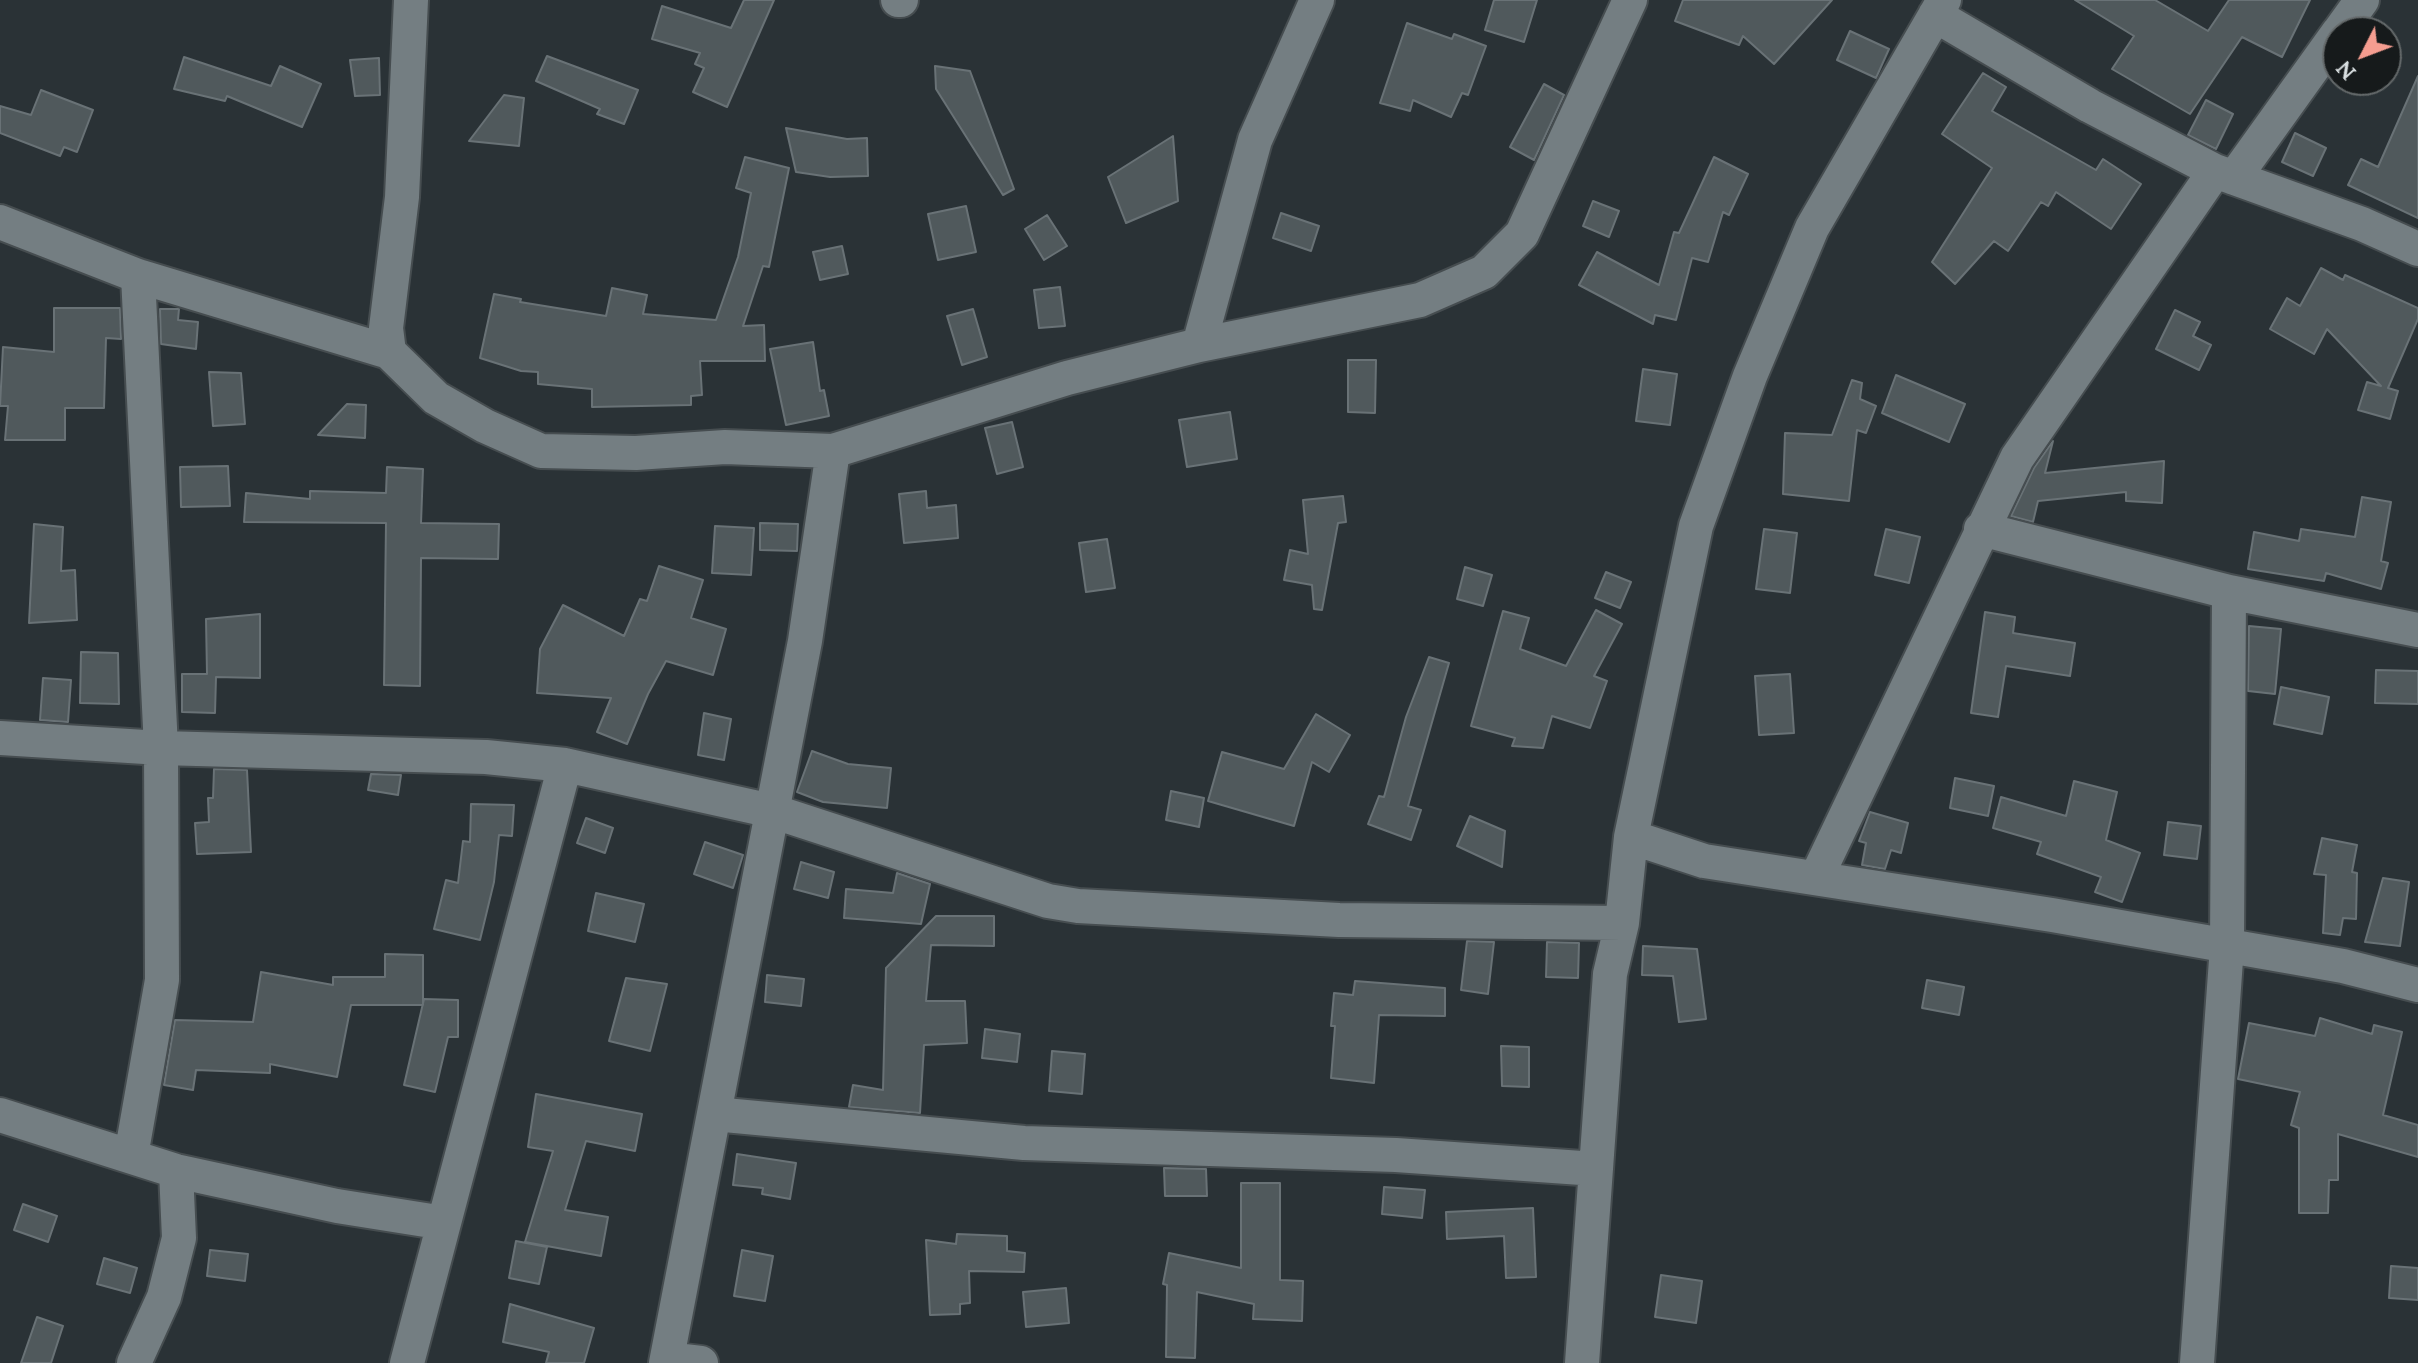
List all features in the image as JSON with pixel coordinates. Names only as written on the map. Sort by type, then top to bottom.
[{"type":"street","points":[[389,352],[386,328],[402,197],[411,0]]},
{"type":"street","points":[[1199,345],[1255,140],[1317,0]]},
{"type":"street","points":[[0,222],[138,276],[389,352],[436,398],[485,426],[541,451],[636,453],[725,447],[833,451],[1067,378],[1199,345],[1420,300],[1484,272],[1522,234],[1630,0]]},
{"type":"street","points":[[1582,1363],[1610,974],[1622,923],[1631,837],[1696,526],[1750,376],[1812,228],[1940,8],[2090,106],[2225,175],[2362,224],[2418,249]]},
{"type":"street","points":[[1817,876],[2017,458],[2225,175],[2322,52]]},
{"type":"street","points":[[131,1156],[162,980],[161,748],[138,276]]},
{"type":"street","points":[[701,1363],[667,1361],[805,641],[833,451]]},
{"type":"street","points":[[1981,529],[2229,592],[2418,630]]},
{"type":"street","points":[[2197,1363],[2227,946],[2229,592]]},
{"type":"street","points":[[0,738],[161,748],[486,757],[565,765],[772,811],[1048,901],[1078,906],[1339,920],[1622,923]]},
{"type":"street","points":[[407,1363],[565,765]]},
{"type":"street","points":[[1631,837],[1704,861],[1817,876],[2343,966],[2418,985]]},
{"type":"street","points":[[714,1114],[1024,1143],[1396,1155],[1596,1169]]},
{"type":"street","points":[[0,1115],[176,1171],[337,1206],[444,1223]]},
{"type":"street","points":[[134,1363],[164,1297],[179,1238],[176,1171]]},
{"type":"building","points":[[744,0],[774,0],[727,107],[693,92],[704,68],[695,64],[700,53],[652,39],[662,6],[731,28]]},
{"type":"building","points":[[1494,0],[1537,0],[1524,42],[1485,30]]},
{"type":"building","points":[[1683,0],[1832,0],[1774,64],[1743,36],[1739,45],[1675,21]]},
{"type":"building","points":[[2075,0],[2155,0],[2208,31],[2229,0],[2310,0],[2282,57],[2242,37],[2190,114],[2112,69],[2134,36]]},
{"type":"building","points":[[1407,23],[1452,39],[1454,34],[1486,46],[1468,95],[1462,93],[1451,117],[1413,100],[1410,111],[1380,103]]},
{"type":"building","points":[[1850,31],[1889,49],[1876,78],[1837,60]]},
{"type":"building","points":[[547,56],[638,90],[624,124],[597,114],[600,109],[536,81]]},
{"type":"building","points":[[184,57],[271,86],[280,66],[321,84],[302,127],[227,96],[225,101],[174,89]]},
{"type":"building","points":[[379,58],[380,95],[355,96],[350,60]]},
{"type":"building","points":[[935,66],[970,71],[1014,189],[1003,195],[936,89]]},
{"type":"building","points":[[1983,73],[2006,87],[1992,111],[2096,170],[2103,159],[2141,184],[2111,229],[2056,192],[2048,206],[2041,202],[2008,251],[1994,241],[1955,284],[1932,262],[1992,168],[1942,134]]},
{"type":"building","points":[[2418,76],[2418,218],[2348,185],[2361,159],[2378,167]]},
{"type":"building","points":[[1544,84],[1564,95],[1534,160],[1510,147]]},
{"type":"building","points":[[41,90],[93,110],[77,152],[64,147],[60,156],[0,133],[0,106],[31,115]]},
{"type":"building","points":[[504,95],[524,98],[519,146],[469,141]]},
{"type":"building","points":[[2206,100],[2233,114],[2216,149],[2188,135]]},
{"type":"building","points":[[786,128],[847,139],[867,138],[868,176],[830,177],[796,172]]},
{"type":"building","points":[[2295,133],[2326,148],[2313,176],[2282,162]]},
{"type":"building","points":[[1173,136],[1178,201],[1126,223],[1108,177]]},
{"type":"building","points":[[745,157],[789,168],[769,267],[763,266],[743,326],[764,325],[765,361],[700,361],[702,395],[691,396],[691,405],[592,407],[592,389],[538,384],[538,372],[521,371],[480,358],[494,294],[521,299],[520,302],[606,316],[612,288],[647,295],[643,314],[716,320],[738,257],[751,193],[736,188]]},
{"type":"building","points":[[1714,157],[1748,174],[1729,215],[1723,212],[1708,262],[1692,258],[1676,320],[1655,315],[1653,324],[1579,285],[1597,252],[1659,285],[1674,232],[1679,233]]},
{"type":"building","points":[[1593,201],[1619,211],[1609,237],[1583,226]]},
{"type":"building","points":[[966,206],[976,252],[938,260],[928,214]]},
{"type":"building","points":[[1281,213],[1319,226],[1311,251],[1273,238]]},
{"type":"building","points":[[1047,215],[1067,246],[1044,260],[1025,229]]},
{"type":"building","points":[[842,246],[848,274],[820,280],[813,252]]},
{"type":"building","points":[[2321,268],[2343,280],[2345,275],[2418,308],[2418,319],[2388,388],[2398,391],[2390,419],[2358,410],[2367,382],[2381,386],[2327,329],[2314,354],[2270,329],[2287,298],[2300,306]]},
{"type":"building","points":[[1060,287],[1065,326],[1039,328],[1034,290]]},
{"type":"building","points":[[54,308],[120,308],[121,339],[106,338],[104,408],[65,408],[65,440],[5,440],[8,406],[0,406],[3,347],[54,352]]},
{"type":"building","points":[[160,309],[179,309],[178,320],[198,322],[196,349],[161,344]]},
{"type":"building","points":[[973,309],[987,357],[962,365],[947,316]]},
{"type":"building","points":[[2175,310],[2200,322],[2193,336],[2211,345],[2199,370],[2156,349]]},
{"type":"building","points":[[813,342],[820,391],[824,390],[829,416],[786,425],[770,349]]},
{"type":"building","points":[[1348,360],[1376,360],[1375,413],[1348,412]]},
{"type":"building","points":[[1643,369],[1677,374],[1670,425],[1636,421]]},
{"type":"building","points":[[209,372],[241,373],[245,424],[213,426]]},
{"type":"building","points":[[1896,375],[1965,404],[1949,442],[1882,413]]},
{"type":"building","points":[[1852,380],[1862,383],[1860,399],[1876,406],[1866,433],[1857,430],[1849,501],[1783,494],[1785,433],[1832,435]]},
{"type":"building","points":[[347,404],[366,405],[365,438],[318,435]]},
{"type":"building","points":[[1230,412],[1237,459],[1187,467],[1179,420]]},
{"type":"building","points":[[1012,422],[1023,467],[997,474],[985,428]]},
{"type":"building","points":[[2053,441],[2045,473],[2164,461],[2162,503],[2126,501],[2126,492],[2038,501],[2033,522],[2011,516],[2034,468]]},
{"type":"building","points":[[228,466],[230,506],[181,507],[180,467]]},
{"type":"building","points":[[387,467],[423,469],[421,523],[499,524],[498,559],[421,558],[420,686],[384,685],[386,523],[244,522],[246,493],[310,499],[310,491],[386,493]]},
{"type":"building","points":[[926,491],[927,508],[956,505],[958,538],[904,543],[899,494]]},
{"type":"building","points":[[1343,496],[1346,522],[1338,523],[1322,610],[1314,609],[1312,585],[1284,580],[1290,550],[1308,554],[1303,500]]},
{"type":"building","points":[[2362,497],[2391,502],[2381,561],[2388,563],[2381,589],[2326,573],[2324,581],[2248,569],[2254,532],[2299,541],[2301,529],[2355,537]]},
{"type":"building","points":[[760,523],[798,524],[797,551],[760,550]]},
{"type":"building","points":[[34,524],[63,527],[61,571],[75,570],[77,620],[29,623]]},
{"type":"building","points":[[715,526],[754,528],[751,575],[712,573]]},
{"type":"building","points":[[1764,529],[1797,533],[1790,593],[1756,589]]},
{"type":"building","points":[[1886,529],[1920,537],[1909,583],[1875,575]]},
{"type":"building","points":[[1107,539],[1115,588],[1086,592],[1079,543]]},
{"type":"building","points":[[659,566],[703,580],[691,618],[726,629],[713,675],[666,661],[627,744],[597,732],[611,698],[537,693],[540,649],[563,605],[624,636],[640,599],[647,601]]},
{"type":"building","points":[[1465,567],[1492,575],[1483,606],[1457,599]]},
{"type":"building","points":[[1606,572],[1631,582],[1620,608],[1595,598]]},
{"type":"building","points":[[1596,610],[1622,624],[1594,676],[1607,681],[1590,728],[1552,716],[1543,748],[1512,746],[1515,738],[1471,726],[1503,611],[1529,618],[1520,649],[1566,666]]},
{"type":"building","points":[[1985,612],[2015,617],[2013,633],[2075,643],[2070,676],[2006,666],[1998,717],[1971,713]]},
{"type":"building","points":[[260,614],[260,678],[216,677],[215,713],[182,712],[182,674],[207,674],[206,619]]},
{"type":"building","points":[[2249,626],[2281,629],[2275,694],[2248,691]]},
{"type":"building","points":[[81,652],[118,653],[119,704],[80,703]]},
{"type":"building","points":[[1429,657],[1449,663],[1408,806],[1421,810],[1411,840],[1368,824],[1379,796],[1384,797],[1406,717]]},
{"type":"building","points":[[2376,670],[2418,671],[2418,704],[2375,703]]},
{"type":"building","points":[[1790,674],[1794,733],[1759,735],[1755,676]]},
{"type":"building","points":[[43,678],[71,680],[68,722],[40,720]]},
{"type":"building","points":[[2281,687],[2329,697],[2322,734],[2274,724]]},
{"type":"building","points":[[704,713],[731,719],[724,760],[698,755]]},
{"type":"building","points":[[1316,714],[1350,735],[1329,772],[1312,762],[1294,826],[1208,801],[1222,752],[1284,769]]},
{"type":"building","points":[[812,751],[848,764],[891,768],[887,808],[823,802],[797,792]]},
{"type":"building","points":[[214,769],[247,770],[251,852],[197,854],[195,823],[209,822],[208,798],[213,798]]},
{"type":"building","points":[[371,774],[401,775],[398,795],[368,790]]},
{"type":"building","points":[[1955,778],[1994,786],[1988,816],[1950,808]]},
{"type":"building","points":[[2074,781],[2117,792],[2106,840],[2140,853],[2122,902],[2095,892],[2101,877],[2037,854],[2041,842],[1993,828],[2001,797],[2066,816]]},
{"type":"building","points":[[1171,791],[1204,798],[1199,827],[1166,820]]},
{"type":"building","points":[[471,804],[514,805],[512,836],[499,835],[494,882],[480,940],[434,929],[446,880],[458,883],[463,841],[470,842]]},
{"type":"building","points":[[1870,812],[1908,823],[1901,853],[1891,850],[1885,869],[1862,865],[1866,843],[1859,841]]},
{"type":"building","points":[[1470,816],[1505,831],[1502,867],[1457,846]]},
{"type":"building","points":[[586,818],[613,828],[605,853],[577,843]]},
{"type":"building","points":[[2168,822],[2201,826],[2197,859],[2164,855]]},
{"type":"building","points":[[2322,838],[2357,845],[2352,872],[2357,873],[2356,919],[2343,918],[2340,935],[2323,933],[2326,875],[2314,874]]},
{"type":"building","points":[[705,842],[743,855],[733,888],[694,874]]},
{"type":"building","points":[[801,862],[834,872],[828,898],[794,889]]},
{"type":"building","points":[[897,873],[930,884],[921,924],[844,918],[846,889],[893,893]]},
{"type":"building","points":[[2383,878],[2409,882],[2400,946],[2365,942]]},
{"type":"building","points":[[596,893],[644,904],[635,942],[588,931]]},
{"type":"building","points":[[936,916],[994,916],[994,946],[931,945],[926,1001],[965,1001],[967,1043],[924,1045],[920,1113],[849,1107],[853,1085],[883,1090],[886,968]]},
{"type":"building","points":[[1467,941],[1494,942],[1488,994],[1461,990]]},
{"type":"building","points":[[1547,942],[1579,943],[1578,978],[1546,977]]},
{"type":"building","points":[[1643,946],[1697,949],[1706,1019],[1679,1022],[1673,976],[1642,975]]},
{"type":"building","points":[[385,954],[423,955],[423,1005],[351,1005],[337,1077],[270,1064],[270,1073],[196,1070],[193,1090],[164,1085],[175,1020],[253,1022],[261,972],[333,985],[333,977],[385,977]]},
{"type":"building","points":[[767,975],[804,979],[801,1006],[765,1002]]},
{"type":"building","points":[[626,978],[667,984],[650,1051],[609,1041]]},
{"type":"building","points":[[1927,980],[1964,987],[1959,1015],[1922,1008]]},
{"type":"building","points":[[1355,981],[1445,988],[1445,1016],[1379,1015],[1374,1083],[1331,1078],[1334,993],[1353,995]]},
{"type":"building","points":[[424,999],[458,1000],[458,1037],[448,1037],[435,1092],[404,1085]]},
{"type":"building","points":[[2320,1018],[2372,1034],[2374,1025],[2402,1032],[2383,1115],[2418,1125],[2418,1157],[2338,1134],[2338,1180],[2329,1180],[2328,1213],[2299,1213],[2299,1128],[2291,1125],[2300,1092],[2238,1079],[2249,1023],[2315,1036]]},
{"type":"building","points":[[985,1029],[1020,1034],[1017,1062],[982,1058]]},
{"type":"building","points":[[1501,1046],[1529,1047],[1529,1087],[1502,1086]]},
{"type":"building","points":[[1052,1051],[1085,1054],[1082,1094],[1049,1091]]},
{"type":"building","points":[[536,1094],[642,1114],[635,1151],[586,1141],[565,1210],[608,1217],[601,1256],[525,1242],[553,1151],[528,1147]]},
{"type":"building","points":[[737,1154],[796,1163],[790,1199],[762,1194],[763,1188],[733,1185]]},
{"type":"building","points":[[1164,1168],[1206,1169],[1207,1196],[1165,1196]]},
{"type":"building","points":[[1241,1183],[1280,1183],[1280,1280],[1303,1281],[1302,1321],[1253,1319],[1254,1304],[1197,1292],[1195,1358],[1166,1357],[1167,1285],[1163,1284],[1169,1253],[1241,1268]]},
{"type":"building","points":[[1384,1187],[1425,1190],[1422,1218],[1382,1214]]},
{"type":"building","points":[[23,1204],[57,1216],[48,1242],[14,1230]]},
{"type":"building","points":[[1533,1208],[1536,1277],[1506,1278],[1504,1236],[1447,1239],[1446,1212]]},
{"type":"building","points":[[957,1234],[1007,1236],[1007,1251],[1025,1253],[1024,1272],[969,1271],[970,1303],[960,1304],[960,1314],[930,1315],[926,1240],[956,1244]]},
{"type":"building","points":[[516,1241],[547,1247],[539,1284],[509,1278]]},
{"type":"building","points":[[210,1250],[248,1254],[245,1281],[207,1276]]},
{"type":"building","points":[[742,1250],[773,1256],[765,1301],[734,1296]]},
{"type":"building","points":[[104,1258],[137,1268],[130,1293],[97,1284]]},
{"type":"building","points":[[2391,1266],[2418,1268],[2418,1300],[2389,1298]]},
{"type":"building","points":[[1661,1275],[1702,1281],[1696,1323],[1655,1317]]},
{"type":"building","points":[[1066,1288],[1069,1323],[1026,1327],[1023,1292]]},
{"type":"building","points":[[510,1304],[594,1328],[584,1363],[546,1363],[549,1352],[503,1342]]},
{"type":"building","points":[[37,1317],[63,1326],[51,1363],[21,1363]]}]
